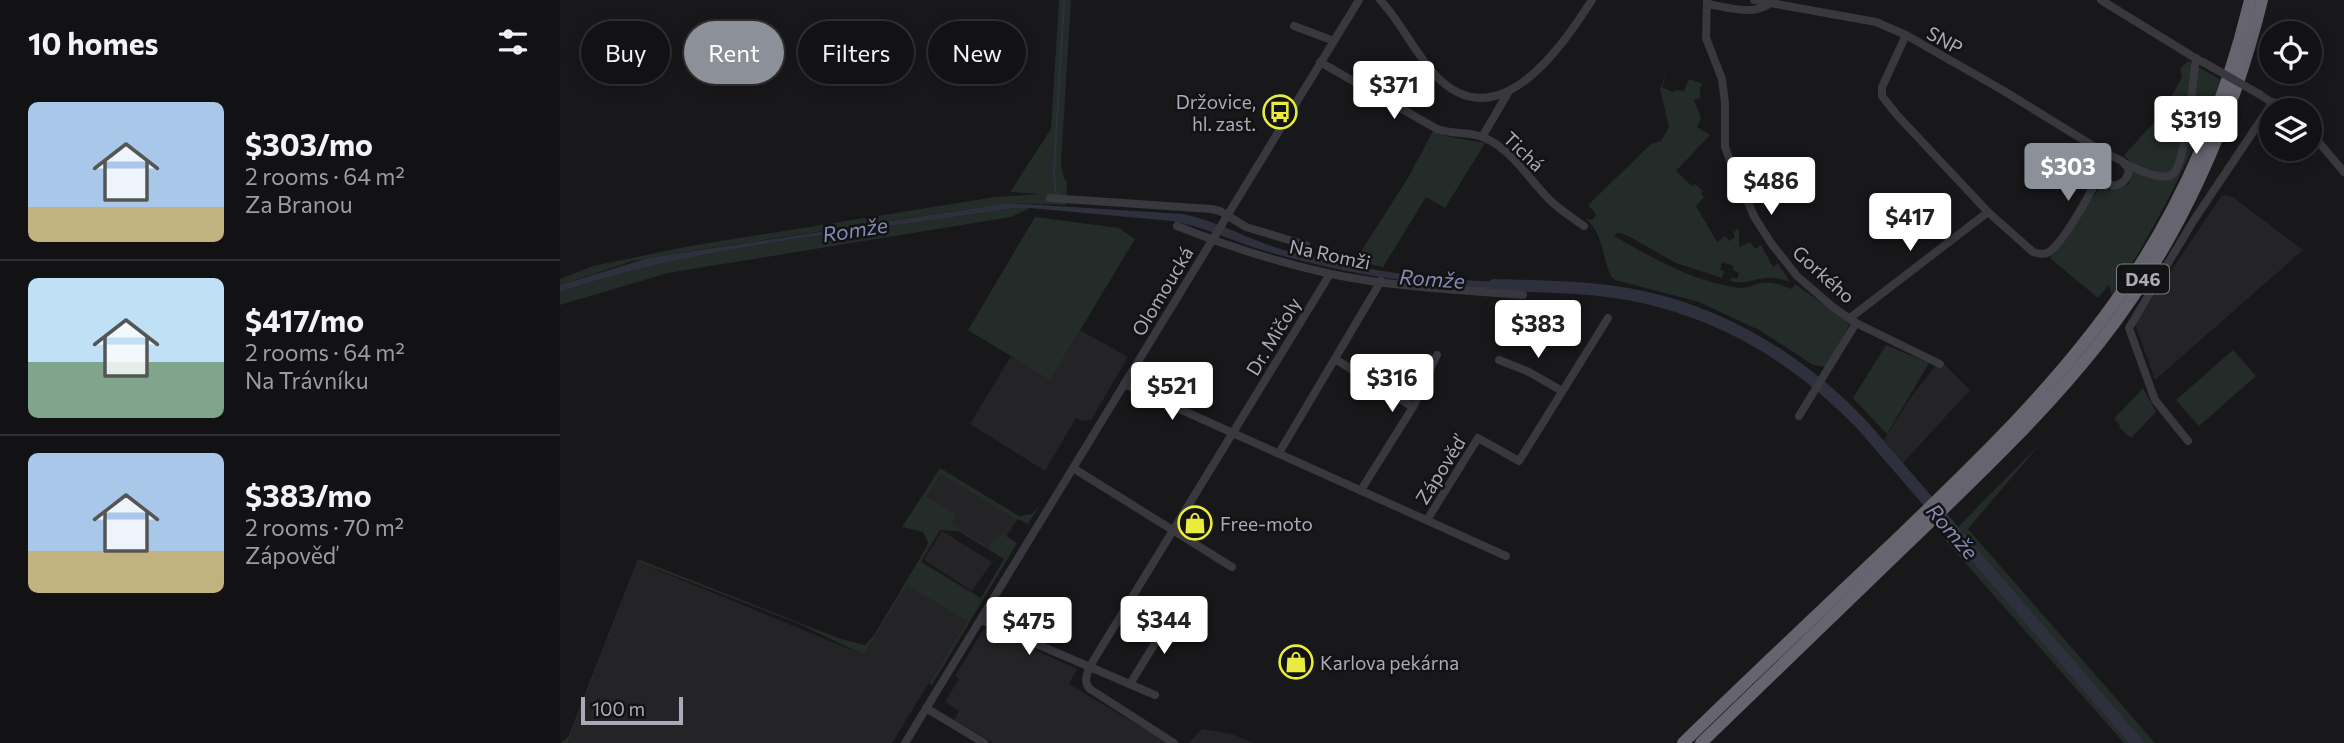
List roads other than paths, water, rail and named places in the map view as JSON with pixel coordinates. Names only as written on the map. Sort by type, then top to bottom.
[{"type":"highway","name":"D46","points":[[1941,504],[2039,397],[2126,287],[2161,228],[2197,156],[2233,64],[2250,0]]},
{"type":"highway","name":"D46","points":[[1683,743],[2047,405],[2101,340],[2135,292],[2171,232],[2208,160],[2243,67],[2262,0]]},
{"type":"highway","name":"D46","points":[[1704,743],[1930,514]]},
{"type":"street","name":"Olomoucká","points":[[905,743],[1359,0]]},
{"type":"street","points":[[1380,0],[1432,72],[1449,87],[1473,97],[1508,93]]},
{"type":"street","points":[[1482,137],[1508,93],[1539,70],[1556,53],[1592,0]]},
{"type":"street","name":"SNP","points":[[1754,0],[1876,22],[1906,35],[2103,152],[2126,164],[2160,176],[2175,172],[2183,149],[2200,60]]},
{"type":"street","points":[[2101,0],[2266,98]]},
{"type":"street","points":[[1707,2],[1751,10],[1763,9],[1769,4]]},
{"type":"street","name":"Gorkého","points":[[1707,2],[1706,38],[1722,79],[1725,146],[1732,169],[1755,218],[1771,243],[1797,276],[1833,307],[1940,364]]},
{"type":"street","points":[[1294,26],[1334,41]]},
{"type":"street","points":[[1906,35],[1882,87],[1882,96],[1988,212],[2029,249],[2041,254],[2051,250],[2076,218],[2104,169]]},
{"type":"street","name":"Tichá","points":[[1320,62],[1437,129],[1452,134],[1482,137],[1503,150],[1552,202],[1584,226]]},
{"type":"street","points":[[2188,441],[2155,400],[2129,328],[2194,220],[2259,123]]},
{"type":"street","points":[[2322,144],[2344,172]]},
{"type":"street","points":[[2103,152],[2104,169],[2108,182],[2113,186],[2127,177],[2126,164]]},
{"type":"street","name":"Na Romži","points":[[1050,198],[1211,209],[1246,227],[1306,245]]},
{"type":"street","points":[[1799,416],[1822,380],[1853,320],[1988,212]]},
{"type":"street","name":"Na Romži","points":[[1177,226],[1212,240],[1330,274],[1523,295]]},
{"type":"street","name":"Dr. Mičoly","points":[[1090,666],[1330,274]]},
{"type":"street","points":[[1279,453],[1381,281]]},
{"type":"street","name":"Zápověď","points":[[1427,520],[1478,438],[1519,461],[1608,318]]},
{"type":"street","points":[[1362,490],[1413,407],[1437,355]]},
{"type":"street","points":[[1335,359],[1413,407]]},
{"type":"street","points":[[1499,360],[1529,372],[1562,391]]},
{"type":"street","points":[[1124,384],[1506,556]]},
{"type":"street","points":[[1073,468],[1232,567]]},
{"type":"street","points":[[1130,684],[1173,614]]},
{"type":"street","points":[[981,620],[1155,695]]},
{"type":"street","points":[[1090,666],[1086,680],[1090,689],[1173,743]]},
{"type":"street","points":[[926,708],[984,743]]},
{"type":"water","points":[[1009,203],[1183,214],[1209,221],[1271,246],[1312,257],[1425,277],[1511,282],[1511,290],[1449,286],[1328,267],[1269,252],[1172,221],[1015,208],[728,250],[615,275],[560,292],[560,285],[648,258]]},
{"type":"waterway","points":[[1056,195],[1054,172],[1064,0]]},
{"type":"waterway","name":"Romže","points":[[1494,285],[1607,291],[1680,307],[1747,336],[1808,376],[1863,426],[2137,743]]},
{"type":"place","name":"Držovice, hl. zast.","points":[[1280,112]]},
{"type":"place","name":"Free-moto","points":[[1195,523]]},
{"type":"place","name":"Karlova pekárna","points":[[1296,662]]}]
